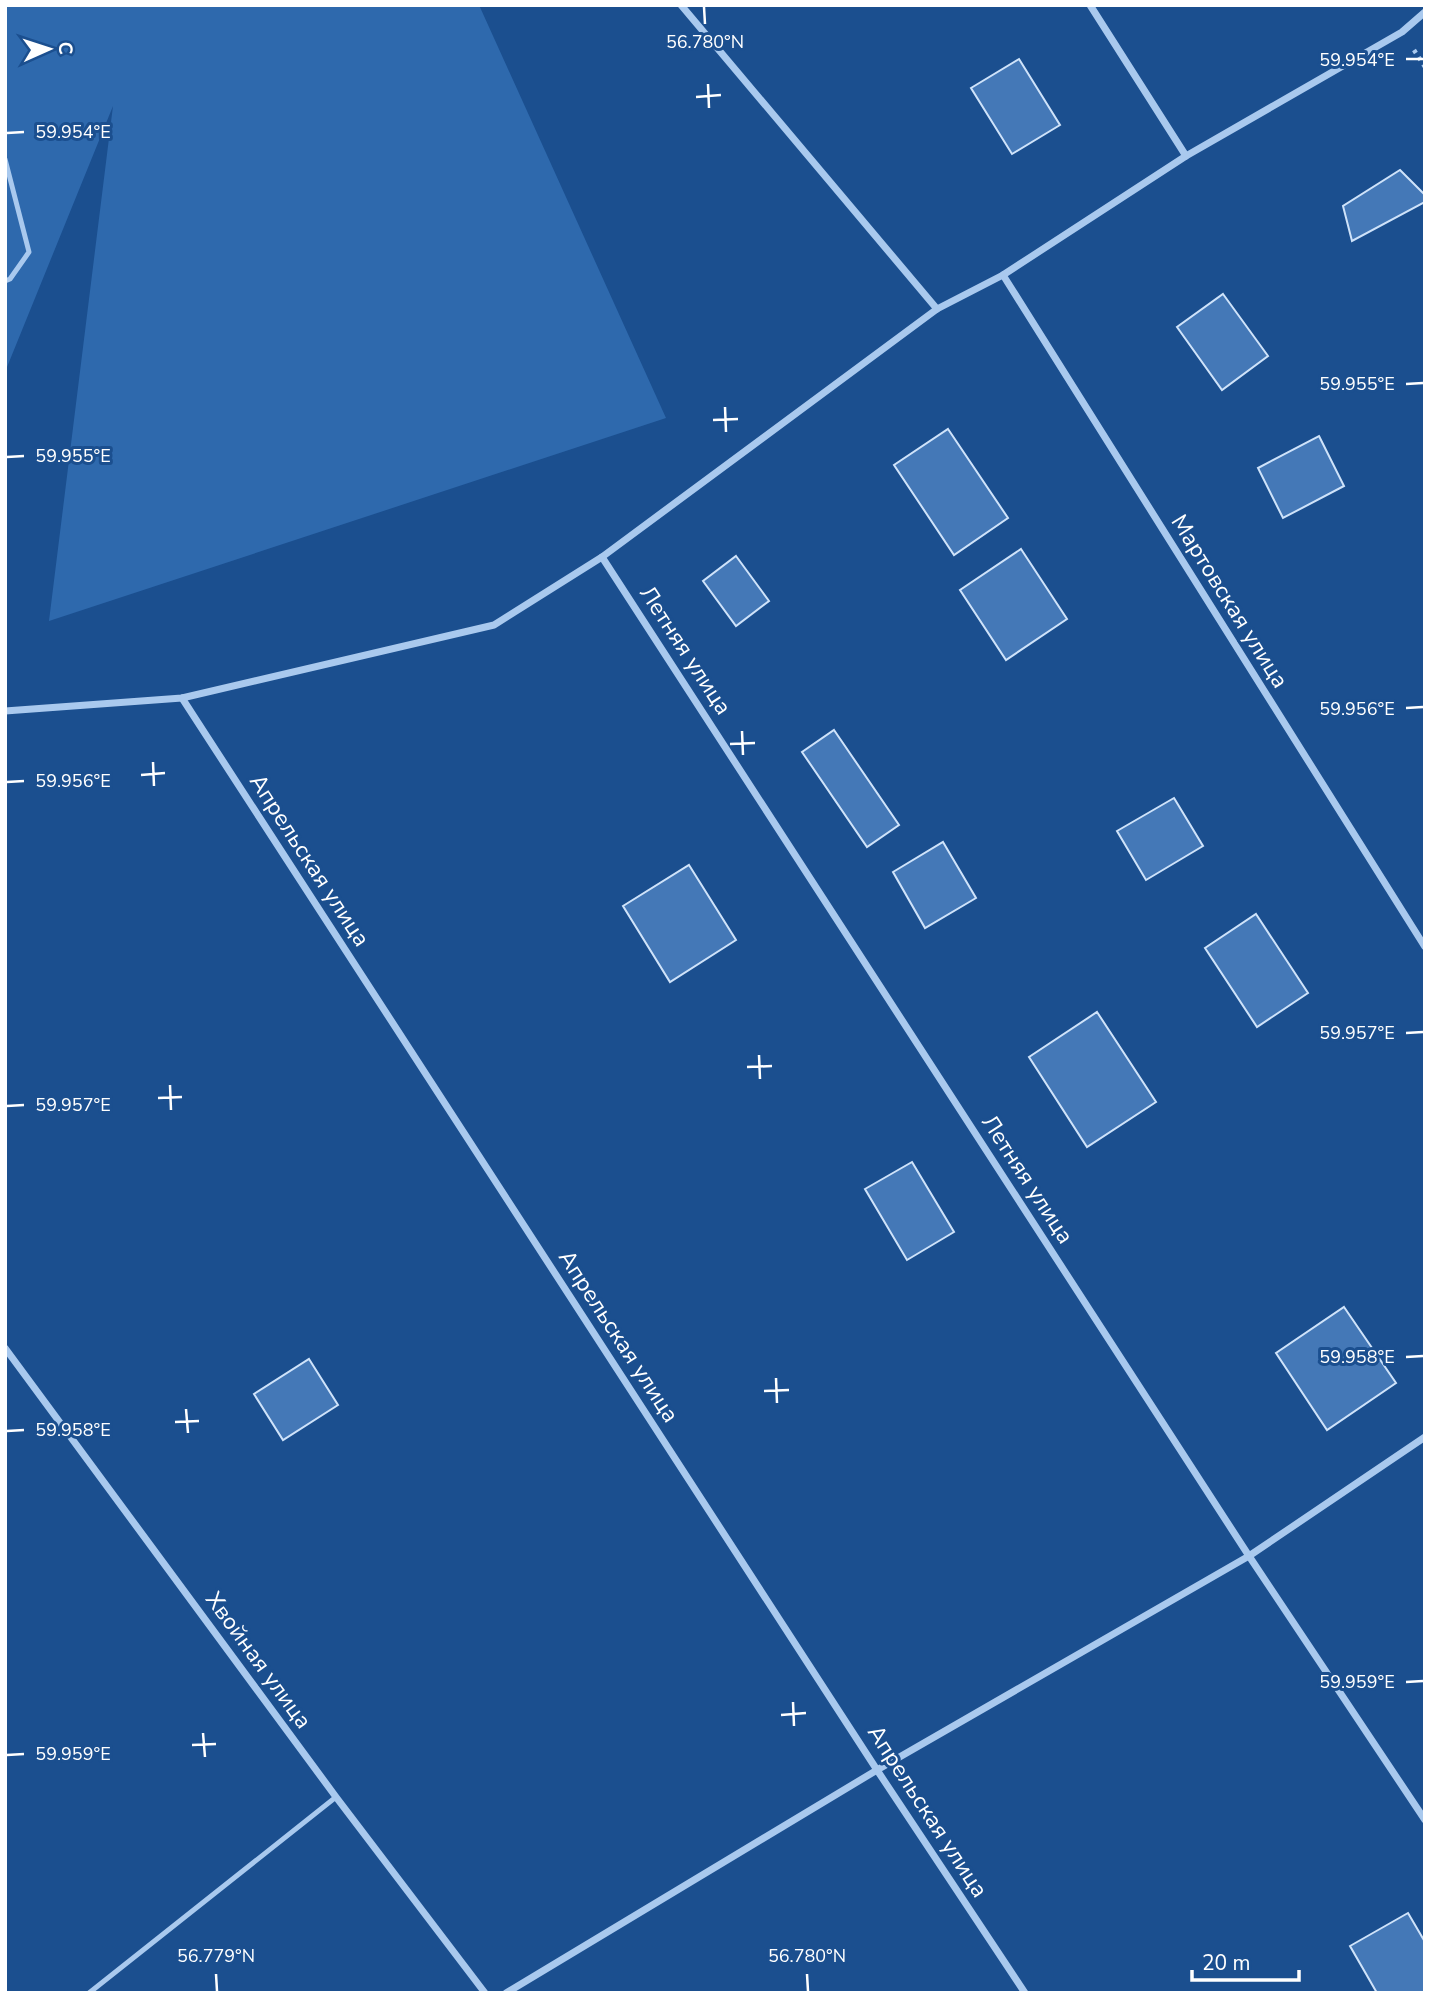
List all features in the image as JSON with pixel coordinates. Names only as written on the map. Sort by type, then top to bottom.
[{"type":"street","points":[[681,5],[937,309]]},
{"type":"street","points":[[1090,5],[1186,156]]},
{"type":"street","points":[[5,711],[182,698],[494,625],[602,557],[937,309],[1003,275],[1186,156],[1402,32],[1425,12]]},
{"type":"street","name":"Мартовская улица","points":[[1003,275],[1425,947]]},
{"type":"street","name":"Летняя улица","points":[[602,557],[1249,1556],[1425,1820]]},
{"type":"street","name":"Апрельская улица","points":[[182,698],[877,1770],[1025,1993]]},
{"type":"street","name":"Хвойная улица","points":[[5,1348],[336,1797],[485,1993]]},
{"type":"street","points":[[506,1993],[877,1770],[1249,1556],[1425,1437]]},
{"type":"lane","points":[[5,159],[29,252],[10,279],[5,281]]},
{"type":"lane","points":[[89,1993],[336,1797]]},
{"type":"shaded area","points":[[5,5],[479,5],[666,418],[49,621],[113,106],[5,372]]},
{"type":"building","points":[[1019,59],[1060,125],[1012,154],[971,88]]},
{"type":"building","points":[[1400,170],[1425,195],[1425,202],[1352,241],[1343,206]]},
{"type":"building","points":[[1223,294],[1268,356],[1222,390],[1177,327]]},
{"type":"building","points":[[948,429],[1008,518],[954,555],[894,465]]},
{"type":"building","points":[[1319,436],[1344,486],[1283,518],[1258,468]]},
{"type":"building","points":[[1021,549],[1067,619],[1006,660],[960,590]]},
{"type":"building","points":[[736,556],[769,601],[736,626],[703,581]]},
{"type":"building","points":[[834,730],[899,825],[867,847],[802,752]]},
{"type":"building","points":[[1174,798],[1203,846],[1146,880],[1117,831]]},
{"type":"building","points":[[943,842],[976,898],[925,928],[893,872]]},
{"type":"building","points":[[689,865],[736,940],[670,982],[623,906]]},
{"type":"building","points":[[1256,914],[1308,993],[1257,1027],[1205,948]]},
{"type":"building","points":[[1097,1012],[1156,1102],[1087,1147],[1029,1057]]},
{"type":"building","points":[[912,1162],[954,1232],[907,1260],[865,1189]]},
{"type":"building","points":[[1344,1307],[1396,1383],[1327,1430],[1276,1353]]},
{"type":"building","points":[[309,1359],[338,1405],[283,1440],[254,1394]]},
{"type":"building","points":[[1408,1913],[1425,1942],[1425,1993],[1377,1993],[1350,1946]]}]
